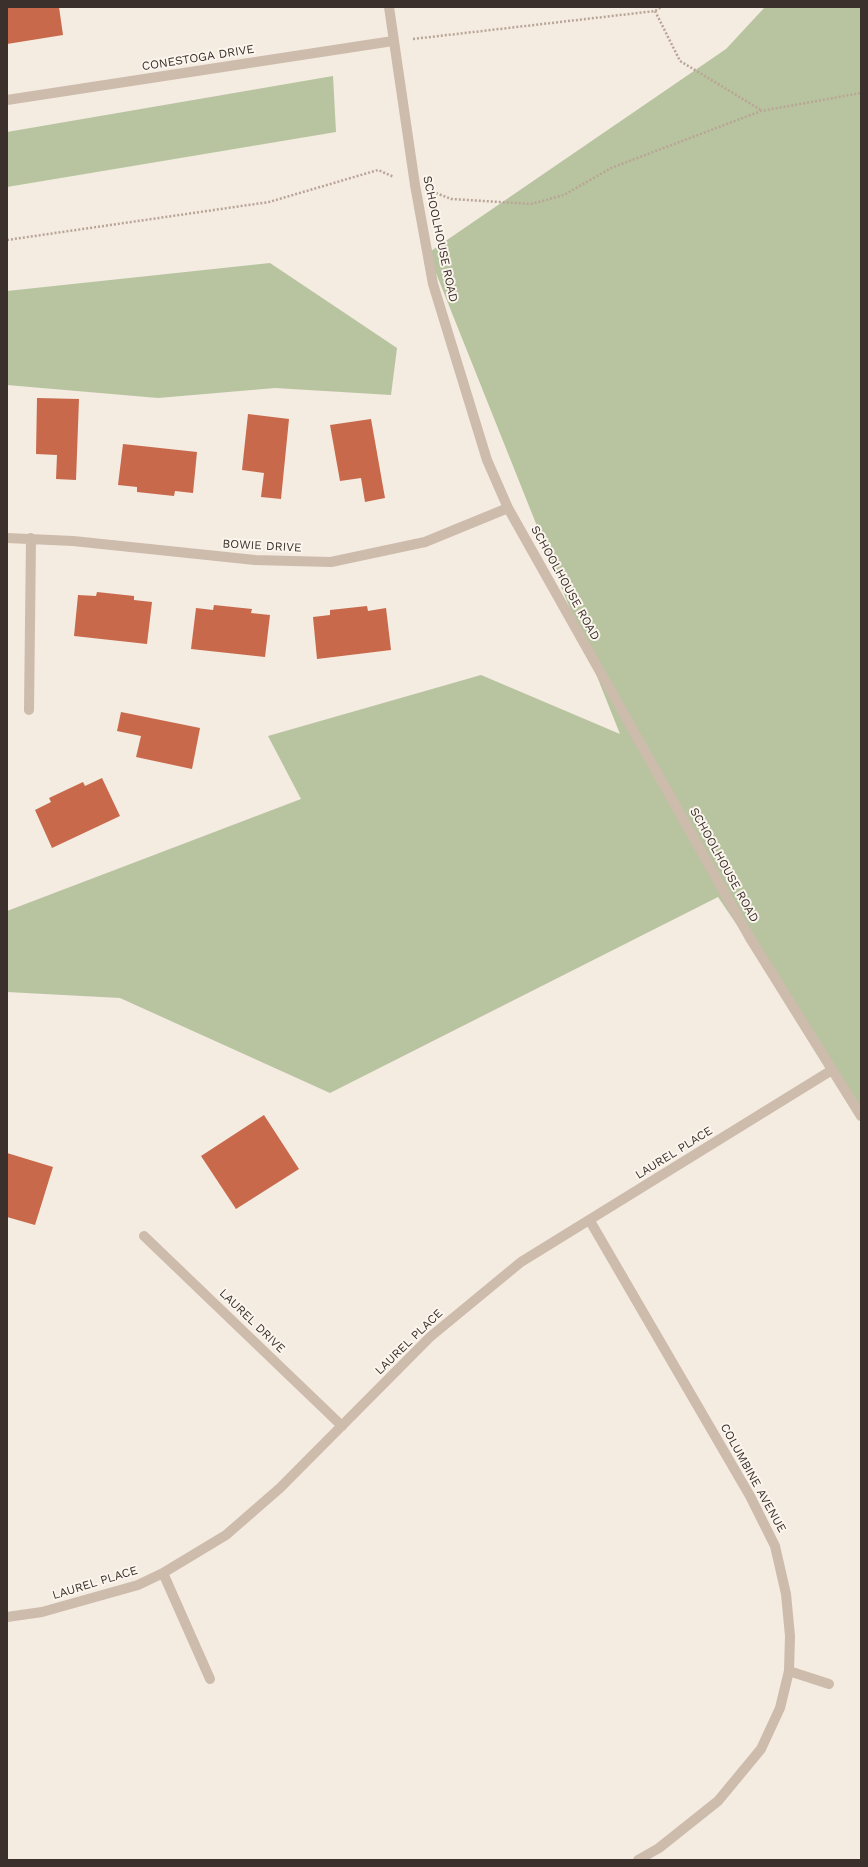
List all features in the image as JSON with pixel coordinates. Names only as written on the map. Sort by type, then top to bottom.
[{"type":"street","name":"SCHOOLHOUSE ROAD","points":[[389,7],[415,185],[433,284],[488,460],[508,508],[750,938],[861,1116]]},
{"type":"street","name":"CONESTOGA DRIVE","points":[[7,100],[393,41]]},
{"type":"street","name":"BOWIE DRIVE","points":[[7,538],[31,538],[255,560],[331,562],[425,542],[508,508]]},
{"type":"street","points":[[29,710],[31,538]]},
{"type":"street","name":"LAUREL PLACE","points":[[7,1617],[42,1612],[138,1585],[163,1573],[226,1535],[280,1488],[436,1332],[521,1262],[832,1070]]},
{"type":"street","name":"COLUMBINE AVENUE","points":[[590,1220],[750,1496],[775,1546],[786,1594],[790,1636],[789,1671],[780,1708],[761,1749],[718,1801],[659,1848],[638,1860]]},
{"type":"street","name":"LAUREL DRIVE","points":[[144,1236],[342,1426]]},
{"type":"street","points":[[163,1573],[210,1679]]},
{"type":"street","points":[[789,1671],[829,1684]]},
{"type":"path","points":[[393,41],[654,10],[661,7]]},
{"type":"path","points":[[654,10],[680,61],[761,110]]},
{"type":"path","points":[[7,240],[269,202],[378,170],[451,199],[531,204],[564,195],[611,168],[761,110],[861,93]]},
{"type":"green space","points":[[765,7],[861,7],[861,1108],[718,897],[330,1093],[120,998],[7,992],[7,911],[301,799],[268,736],[481,675],[620,734],[428,253],[726,49]]},
{"type":"green space","points":[[333,76],[336,132],[7,187],[7,132]]},
{"type":"green space","points":[[270,263],[397,348],[391,395],[275,388],[158,398],[7,385],[7,291]]},
{"type":"building","points":[[7,7],[59,7],[63,35],[7,44]]},
{"type":"building","points":[[37,398],[79,399],[76,480],[56,479],[57,455],[36,454]]},
{"type":"building","points":[[248,414],[289,419],[281,499],[261,497],[264,473],[242,470]]},
{"type":"building","points":[[371,419],[385,498],[365,502],[361,478],[340,481],[330,425]]},
{"type":"building","points":[[123,444],[197,452],[193,493],[175,491],[174,496],[137,492],[137,487],[118,485]]},
{"type":"building","points":[[97,592],[134,596],[134,600],[152,602],[147,644],[74,636],[78,595],[96,596]]},
{"type":"building","points":[[214,605],[252,609],[251,613],[270,615],[265,657],[191,649],[196,608],[213,610]]},
{"type":"building","points":[[367,606],[368,611],[386,608],[391,650],[317,659],[313,617],[330,615],[330,610]]},
{"type":"building","points":[[121,712],[200,728],[192,769],[136,757],[141,736],[117,731]]},
{"type":"building","points":[[102,778],[120,816],[52,848],[35,810],[51,802],[49,798],[83,782],[85,786]]},
{"type":"building","points":[[264,1115],[299,1169],[236,1209],[201,1156]]},
{"type":"building","points":[[7,1153],[53,1167],[35,1225],[7,1217]]}]
